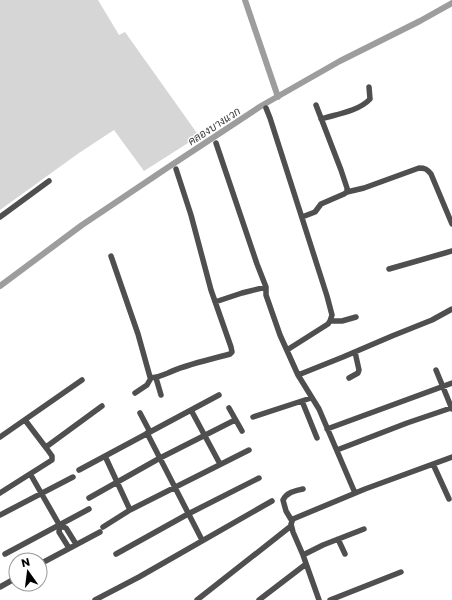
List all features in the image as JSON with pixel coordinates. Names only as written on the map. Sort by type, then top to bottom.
[{"type":"street","points":[[321,119],[366,104],[370,99],[369,87]]},
{"type":"street","points":[[316,105],[347,188],[347,192]]},
{"type":"street","points":[[266,108],[332,315],[328,324],[287,350]]},
{"type":"street","points":[[216,143],[266,287],[266,295],[280,335],[298,375],[318,409],[355,493]]},
{"type":"street","points":[[302,217],[315,212],[321,204],[347,192],[364,188],[419,168],[424,168],[428,170],[452,224]]},
{"type":"street","points":[[135,393],[154,378],[182,367],[230,354],[232,352],[215,302],[176,169]]},
{"type":"street","points":[[0,217],[49,180]]},
{"type":"street","points":[[389,269],[452,251]]},
{"type":"street","points":[[111,256],[138,334],[148,373],[150,378],[154,378],[161,395]]},
{"type":"street","points":[[215,302],[266,287]]},
{"type":"street","points":[[298,375],[432,320],[452,309]]},
{"type":"street","points":[[330,321],[342,321],[356,317]]},
{"type":"street","points":[[349,378],[358,373],[359,370],[355,352]]},
{"type":"street","points":[[336,450],[407,423],[452,409],[436,370]]},
{"type":"street","points":[[0,437],[82,380]]},
{"type":"street","points":[[327,429],[452,383]]},
{"type":"street","points":[[79,470],[219,394]]},
{"type":"street","points":[[253,417],[311,398]]},
{"type":"street","points":[[302,401],[318,438]]},
{"type":"street","points":[[46,447],[102,406]]},
{"type":"street","points":[[229,408],[242,431]]},
{"type":"street","points":[[191,410],[220,464]]},
{"type":"street","points":[[140,413],[160,458],[202,540]]},
{"type":"street","points":[[0,493],[52,460],[52,456],[46,447],[25,420]]},
{"type":"street","points":[[89,498],[160,458],[235,420]]},
{"type":"street","points":[[48,560],[101,529],[130,510],[249,450]]},
{"type":"street","points":[[105,456],[130,510]]},
{"type":"street","points":[[197,600],[291,524],[293,519],[355,493],[452,456]]},
{"type":"street","points":[[433,464],[449,499]]},
{"type":"street","points":[[32,477],[60,526],[59,532],[69,548]]},
{"type":"street","points":[[0,516],[72,477]]},
{"type":"street","points":[[116,554],[188,514],[259,478]]},
{"type":"street","points":[[303,489],[289,493],[282,500],[291,524],[292,532],[303,555],[320,600]]},
{"type":"street","points":[[95,600],[272,501]]},
{"type":"street","points":[[5,554],[60,526],[89,509]]},
{"type":"street","points":[[60,526],[66,528],[76,544]]},
{"type":"street","points":[[303,555],[323,545],[364,529]]},
{"type":"street","points":[[338,539],[345,554]]},
{"type":"street","points":[[259,600],[306,564]]},
{"type":"street","points":[[330,600],[401,572]]},
{"type":"shaded area","points":[[0,0],[98,0],[119,35],[125,32],[199,136],[144,171],[114,130],[79,153],[0,210]]},
{"type":"waterway","points":[[245,0],[278,97]]},
{"type":"waterway","name":"คลองบางแวก","points":[[0,286],[82,225],[261,106],[340,61],[420,21],[452,3]]}]
